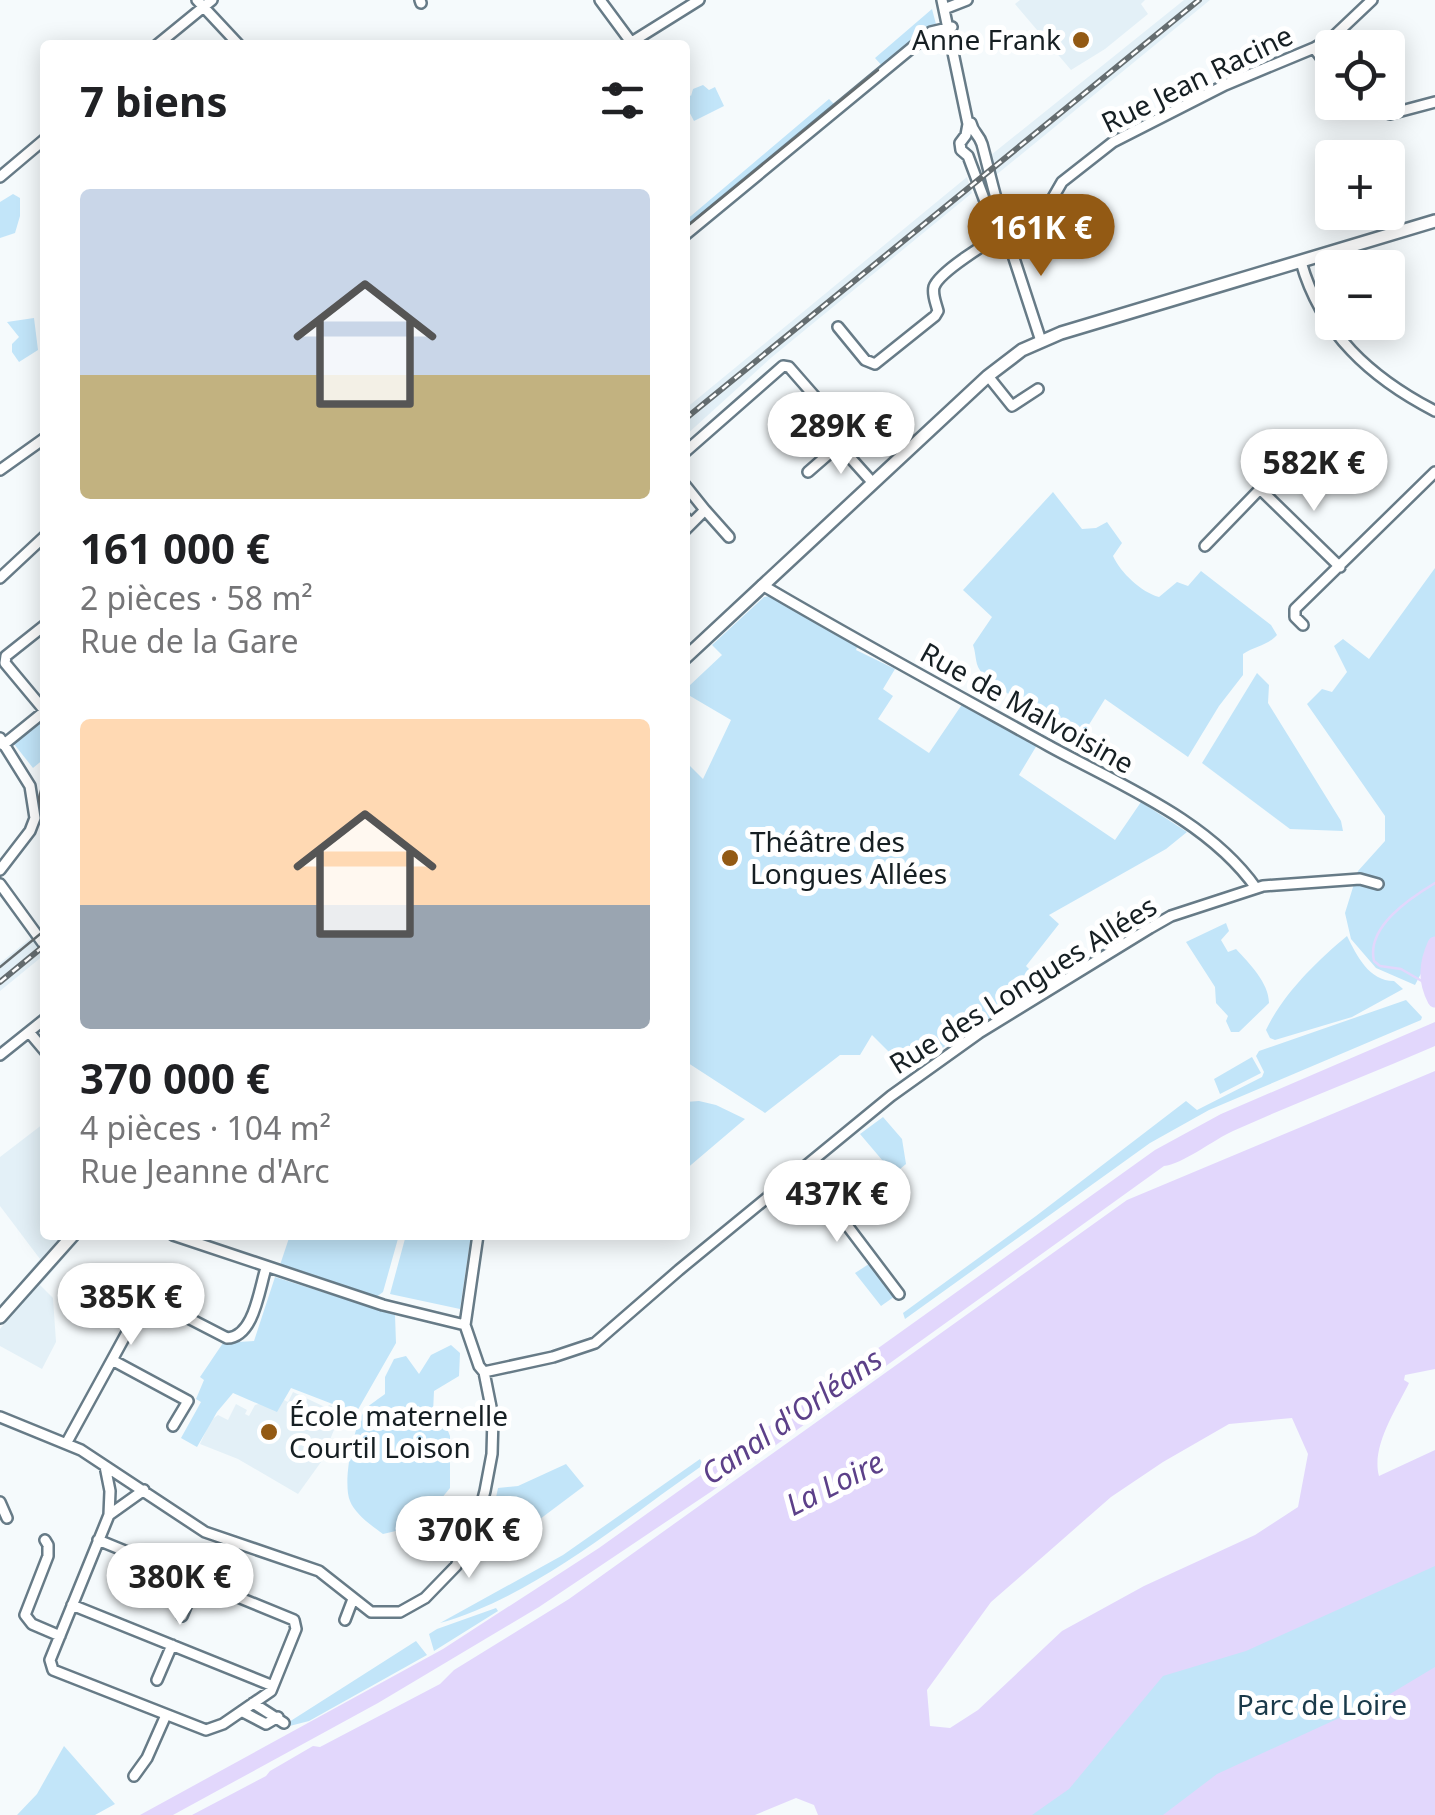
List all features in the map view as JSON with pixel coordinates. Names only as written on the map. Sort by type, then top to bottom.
[{"type":"main road","points":[[690,650],[1010,358],[1041,341],[1435,221]]},
{"type":"main road","points":[[1,1314],[69,1240]]},
{"type":"street","points":[[600,0],[626,40]]},
{"type":"street","points":[[635,40],[699,0]]},
{"type":"street","points":[[968,0],[945,4],[970,135],[981,142],[1004,233],[1041,341]]},
{"type":"street","name":"Rue Jean Racine","points":[[1010,246],[1032,234],[1062,182],[1113,142],[1225,85],[1314,48],[1334,36],[1372,0]]},
{"type":"street","points":[[162,40],[204,2],[235,40]]},
{"type":"street","points":[[690,230],[931,32],[950,27]]},
{"type":"street","points":[[1405,110],[1435,102]]},
{"type":"street","points":[[970,135],[960,146],[968,156],[995,228],[1004,233]]},
{"type":"street","points":[[0,177],[40,144]]},
{"type":"street","points":[[968,156],[974,156],[981,148]]},
{"type":"street","points":[[838,326],[865,360],[876,364],[935,316],[938,280],[1004,233]]},
{"type":"street","points":[[1301,262],[1318,308],[1349,350],[1397,391],[1435,412]]},
{"type":"street","points":[[690,448],[783,366],[789,367],[817,399],[821,424],[873,483]]},
{"type":"street","points":[[988,376],[1012,406],[1038,388]]},
{"type":"street","points":[[0,470],[40,442]]},
{"type":"street","points":[[808,472],[839,445]]},
{"type":"street","points":[[1303,625],[1295,617],[1295,609],[1435,472]]},
{"type":"street","points":[[1205,546],[1260,489],[1340,567]]},
{"type":"street","points":[[690,492],[729,537]]},
{"type":"street","points":[[690,522],[705,510]]},
{"type":"street","points":[[0,578],[40,541]]},
{"type":"street","name":"Rue de Malvoisine","points":[[762,586],[1166,811],[1226,854],[1256,888]]},
{"type":"street","points":[[40,629],[6,656],[5,663],[40,705]]},
{"type":"street","points":[[0,870],[33,827],[30,786],[1,741],[40,714]]},
{"type":"street","name":"Rue des Longues Allées","points":[[484,1372],[595,1343],[891,1096],[979,1033],[1172,916],[1256,888],[1360,879],[1378,884]]},
{"type":"street","points":[[2,892],[40,940]]},
{"type":"street","points":[[0,1055],[40,1022]]},
{"type":"street","points":[[29,1032],[40,1046]]},
{"type":"street","points":[[803,1167],[900,1294]]},
{"type":"street","points":[[187,1240],[383,1305],[466,1326]]},
{"type":"street","points":[[0,1416],[67,1442],[205,1532],[319,1571],[378,1614],[400,1612],[417,1604],[456,1566],[482,1509],[492,1454],[493,1417],[484,1372],[466,1326],[477,1240]]},
{"type":"street","points":[[163,1306],[227,1338],[235,1338],[246,1330],[266,1268]]},
{"type":"street","points":[[67,1442],[130,1326]]},
{"type":"street","points":[[112,1360],[188,1401],[174,1426]]},
{"type":"street","points":[[98,1540],[294,1620],[296,1628],[266,1695],[214,1729],[206,1730],[53,1670],[50,1660],[98,1540],[109,1515],[105,1466]]},
{"type":"street","points":[[109,1515],[144,1490]]},
{"type":"street","points":[[0,1502],[7,1518]]},
{"type":"street","points":[[45,1540],[48,1556],[25,1615],[32,1624],[60,1636]]},
{"type":"street","points":[[182,1616],[197,1580]]},
{"type":"street","points":[[346,1620],[353,1599]]},
{"type":"street","points":[[72,1605],[273,1686]]},
{"type":"street","points":[[157,1680],[172,1645]]},
{"type":"street","points":[[242,1712],[266,1724],[280,1720],[253,1704]]},
{"type":"street","points":[[134,1776],[147,1758],[166,1715]]},
{"type":"shaded area","name":"Anne Frank","points":[[1020,0],[1145,0],[1141,4],[1148,14],[1105,49],[1071,70],[1015,4]]},
{"type":"shaded area","points":[[1184,0],[1210,0],[996,175],[991,155]]},
{"type":"shaded area","points":[[967,177],[972,193],[772,357],[690,431],[690,405]]},
{"type":"shaded area","points":[[32,937],[40,949],[40,958],[0,991],[0,963]]},
{"type":"shaded area","points":[[40,1126],[40,1240],[80,1240],[40,1285],[53,1298],[56,1342],[42,1369],[0,1346],[0,1329],[32,1290],[22,1280],[40,1259],[0,1206],[0,1157]]},
{"type":"shaded area","name":"École maternelle Courtil Loison","points":[[293,1392],[327,1408],[329,1405],[342,1410],[321,1462],[298,1494],[238,1459],[200,1444],[211,1420],[218,1415],[228,1420],[236,1404],[247,1410],[245,1414],[249,1416],[255,1405],[280,1398],[288,1402]]},
{"type":"green space","points":[[932,9],[937,28],[884,68],[875,58]]},
{"type":"green space","points":[[703,85],[709,90],[715,87],[724,106],[694,121],[690,113],[693,89]]},
{"type":"green space","points":[[829,99],[837,107],[690,226],[690,217]]},
{"type":"green space","points":[[13,194],[20,198],[15,233],[0,238],[0,202]]},
{"type":"green space","points":[[34,318],[38,350],[19,362],[12,344],[19,337],[7,322]]},
{"type":"green space","points":[[1053,492],[1082,529],[1107,522],[1122,543],[1113,556],[1145,591],[1159,597],[1177,582],[1188,586],[1201,571],[1271,625],[1277,635],[1243,654],[1243,675],[1188,757],[1105,699],[1075,747],[1019,715],[1008,694],[978,667],[973,645],[992,617],[963,590]]},
{"type":"green space","points":[[1435,568],[1435,960],[1429,958],[1415,985],[1376,968],[1351,939],[1345,913],[1358,871],[1385,841],[1385,816],[1307,704],[1322,689],[1332,692],[1347,672],[1334,646],[1343,639],[1369,659]]},
{"type":"green space","points":[[770,596],[858,645],[856,650],[895,669],[883,689],[893,696],[878,719],[929,753],[963,703],[1037,745],[1019,775],[1115,840],[1141,802],[1187,832],[1166,849],[1049,915],[1059,924],[1026,966],[1045,985],[953,1040],[910,1073],[872,1035],[860,1055],[840,1055],[765,1113],[690,1064],[690,766],[703,779],[731,720],[690,696],[690,685],[722,655],[712,645],[764,597]]},
{"type":"green space","points":[[1257,673],[1269,685],[1268,703],[1341,821],[1343,831],[1290,829],[1202,763]]},
{"type":"green space","points":[[40,722],[40,762],[33,768],[14,744]]},
{"type":"green space","points":[[1226,923],[1229,931],[1221,940],[1228,952],[1236,949],[1252,967],[1262,981],[1269,1003],[1239,1032],[1231,1032],[1228,1016],[1216,1003],[1215,987],[1186,942]]},
{"type":"green space","points":[[1347,936],[1371,972],[1403,989],[1352,1017],[1275,1040],[1270,1038],[1266,1030],[1291,991]]},
{"type":"green space","points":[[1406,1000],[1421,1020],[1209,1110],[1150,1143],[905,1319],[903,1313],[1186,1101],[1197,1110],[1262,1077],[1264,1072],[1256,1056],[1259,1051]]},
{"type":"green space","points":[[1252,1057],[1261,1073],[1220,1094],[1214,1079]]},
{"type":"green space","points":[[690,1102],[716,1105],[745,1119],[690,1166]]},
{"type":"green space","points":[[883,1117],[902,1139],[906,1164],[894,1174],[860,1134]]},
{"type":"green space","points":[[288,1240],[398,1240],[383,1292],[375,1298],[279,1268]]},
{"type":"green space","points":[[405,1240],[470,1240],[460,1309],[390,1294]]},
{"type":"green space","points":[[872,1262],[898,1294],[881,1306],[855,1273]]},
{"type":"green space","points":[[275,1277],[395,1315],[396,1343],[356,1413],[291,1388],[277,1412],[233,1393],[197,1447],[181,1438],[201,1402],[196,1399],[204,1380],[200,1377],[223,1343],[254,1341]]},
{"type":"green space","points":[[451,1345],[460,1353],[459,1376],[434,1391],[433,1413],[444,1421],[450,1436],[450,1488],[432,1510],[416,1514],[400,1530],[383,1534],[350,1501],[348,1467],[357,1426],[366,1409],[385,1394],[385,1377],[394,1359],[406,1356],[419,1374],[431,1355]]},
{"type":"green space","points":[[700,1459],[703,1465],[544,1576],[475,1611],[440,1623],[563,1555]]},
{"type":"green space","points":[[566,1464],[584,1486],[532,1525],[510,1510],[506,1515],[498,1515],[498,1523],[494,1507],[498,1488],[518,1486]]},
{"type":"green space","name":"Parc de Loire","points":[[1435,1528],[1435,1815],[989,1815],[1139,1668]]},
{"type":"green space","points":[[496,1608],[498,1611],[434,1651],[429,1634]]},
{"type":"green space","points":[[416,1641],[427,1655],[309,1721],[278,1729]]},
{"type":"green space","points":[[64,1746],[115,1804],[95,1815],[17,1815],[37,1794]]},
{"type":"water","name":"Canal d'Orléans","points":[[1435,1022],[1435,1046],[1233,1131],[1164,1166],[712,1491],[539,1607],[378,1703],[173,1815],[140,1815],[443,1649],[599,1548],[1155,1150],[1221,1114]]},
{"type":"water","name":"La Loire","points":[[1435,1071],[1435,1369],[1405,1375],[1404,1380],[1409,1383],[1386,1428],[1377,1464],[1379,1476],[1435,1450],[1435,1566],[1246,1651],[1163,1676],[1069,1789],[1032,1815],[818,1815],[814,1805],[796,1798],[755,1815],[192,1815],[313,1746],[320,1747],[440,1684],[454,1670],[569,1599],[1127,1200]],"holes":[[[1292,1418],[1308,1454],[1298,1507],[1255,1535],[1144,1586],[1062,1631],[978,1710],[950,1728],[930,1726],[927,1690],[991,1602],[1111,1497],[1229,1424]]]},
{"type":"water","points":[[1435,1667],[1435,1815],[1163,1815],[1217,1774],[1385,1697]]},
{"type":"waterway","points":[[1427,984],[1401,969],[1380,966],[1374,961],[1373,949],[1392,915],[1435,883]]},
{"type":"waterway","points":[[1435,944],[1428,972],[1435,1000]]},
{"type":"tram line","points":[[690,224],[878,70]]},
{"type":"tram line","points":[[40,794],[40,803]]},
{"type":"tram line","points":[[0,967],[40,934]]},
{"type":"railway","points":[[690,415],[1199,0]]},
{"type":"railway","points":[[0,982],[40,949]]},
{"type":"place","name":"Anne Frank","points":[[1081,40]]},
{"type":"place","name":"Théâtre des Longues Allées","points":[[730,858]]},
{"type":"place","name":"École maternelle Courtil Loison","points":[[269,1432]]}]
